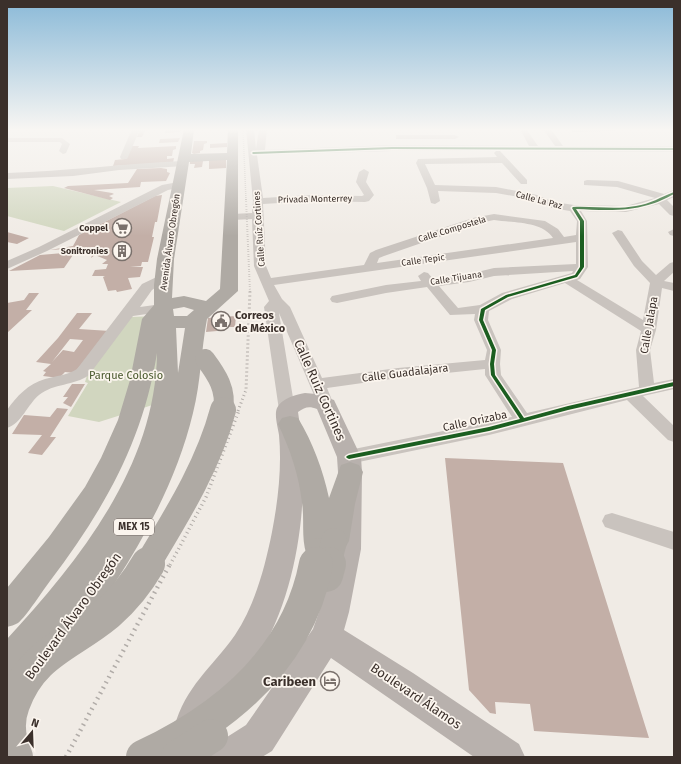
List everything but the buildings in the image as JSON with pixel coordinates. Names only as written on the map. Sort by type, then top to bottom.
[{"type":"highway","name":"Avenida Álvaro Obregón","points":[[163,314],[165,272],[182,165]]},
{"type":"highway","points":[[181,168],[183,165]]},
{"type":"highway","points":[[200,332],[229,291],[233,165]]},
{"type":"highway","points":[[165,272],[174,289],[179,294],[213,296],[229,291]]},
{"type":"highway","points":[[7,612],[60,545],[106,474],[123,435],[133,403],[147,356],[152,319],[155,314],[163,314],[200,332],[220,383],[224,402],[203,467],[175,519],[130,592],[96,622],[45,655],[25,678],[15,695],[8,723],[10,741],[16,757]]},
{"type":"highway","name":"Boulevard Álvaro Obregón","points":[[7,664],[62,600],[83,570],[118,514],[153,442],[165,395],[167,366],[163,314]]},
{"type":"highway","name":"Boulevard Álvaro Obregón","points":[[7,705],[87,600],[124,546],[141,514],[158,475],[182,412],[200,332]]},
{"type":"highway","points":[[178,757],[214,734],[270,683],[301,640],[319,603],[326,546],[309,470],[302,449],[288,417]]},
{"type":"highway","points":[[143,757],[164,748],[202,725],[233,700],[260,675],[282,647],[305,605],[341,504],[349,464]]},
{"type":"main road","points":[[288,417],[293,403],[306,399],[317,401],[322,395]]},
{"type":"main road","name":"Calle Ruiz Cortines","points":[[288,417],[291,483],[280,557],[262,616],[255,630],[246,646],[205,698],[192,724],[192,742],[202,755],[235,753],[326,637],[334,612],[347,549],[349,464],[322,395]]},
{"type":"main road","name":"Boulevard Álamos","points":[[326,637],[401,685],[506,757]]},
{"type":"street","name":"Calle Ruíz Cortines","points":[[256,165],[257,216],[260,266],[276,301]]},
{"type":"street","points":[[421,165],[432,188],[435,200]]},
{"type":"street","points":[[508,165],[524,182]]},
{"type":"street","points":[[7,176],[72,173],[119,167],[181,168]]},
{"type":"street","points":[[7,265],[33,252],[44,249],[165,187],[181,168]]},
{"type":"street","name":"Privada Monterrey","points":[[258,200],[311,198],[365,199],[368,195],[361,182],[364,172]]},
{"type":"street","points":[[587,183],[618,184],[667,197]]},
{"type":"street","name":"Calle La Paz","points":[[432,188],[496,190],[533,197],[552,205],[574,208]]},
{"type":"street","points":[[574,208],[635,209],[667,197]]},
{"type":"street","points":[[667,197],[674,214]]},
{"type":"street","points":[[399,245],[455,312],[484,310],[507,296],[568,280],[576,276],[579,267],[582,221],[574,208]]},
{"type":"street","points":[[232,217],[257,216]]},
{"type":"street","name":"Calle Compostela","points":[[369,267],[374,256],[399,245],[477,220],[494,217],[541,223],[554,231],[560,240]]},
{"type":"street","points":[[618,233],[638,262],[656,283]]},
{"type":"street","name":"Calle Tepic","points":[[266,282],[581,238]]},
{"type":"street","name":"Calle Jalapa","points":[[640,393],[643,350],[649,330],[656,283],[662,275],[674,266]]},
{"type":"street","name":"Calle Tijuana","points":[[337,299],[430,282],[462,279],[499,271],[579,267]]},
{"type":"street","points":[[7,422],[26,399],[40,386],[74,377],[83,372],[129,313],[147,287],[165,272]]},
{"type":"street","points":[[568,280],[649,330]]},
{"type":"street","name":"Calle Jalapa","points":[[656,283],[674,287]]},
{"type":"street","name":"Calle Ruiz Cortines","points":[[288,417],[271,307],[276,301],[283,308],[322,395]]},
{"type":"street","points":[[484,310],[481,320],[494,350],[492,364],[493,375],[523,420]]},
{"type":"street","points":[[129,313],[163,314]]},
{"type":"street","name":"Calle Guadalajara","points":[[322,395],[398,373],[492,364]]},
{"type":"street","name":"Calle Orizaba","points":[[349,464],[599,400],[640,393],[674,384]]},
{"type":"street","points":[[640,393],[674,436]]},
{"type":"street","points":[[612,521],[674,541]]},
{"type":"green space","points":[[53,186],[121,202],[64,231],[7,216],[7,188]]},
{"type":"green space","name":"Parque Colosio","points":[[156,316],[165,401],[99,422],[68,416],[88,383],[85,382],[92,359],[131,317]]},
{"type":"railway","points":[[245,165],[246,200]]},
{"type":"railway","points":[[246,199],[250,292]]},
{"type":"railway","points":[[238,411],[246,390],[250,292]]},
{"type":"railway","points":[[170,565],[206,497],[239,410]]},
{"type":"railway","points":[[66,757],[170,564]]},
{"type":"cycle path","points":[[523,420],[493,375],[492,364],[494,350],[481,320],[483,309],[507,296],[576,276],[582,267],[582,221],[574,208],[626,209],[649,204],[674,193]]},
{"type":"cycle path","points":[[349,457],[489,429],[568,408],[674,384]]},
{"type":"place","name":"Coppel","points":[[122,228]]},
{"type":"place","name":"Sonitronies","points":[[122,251]]},
{"type":"place","name":"Correos de México","points":[[221,321]]},
{"type":"place","name":"Caribeen","points":[[330,681]]}]
